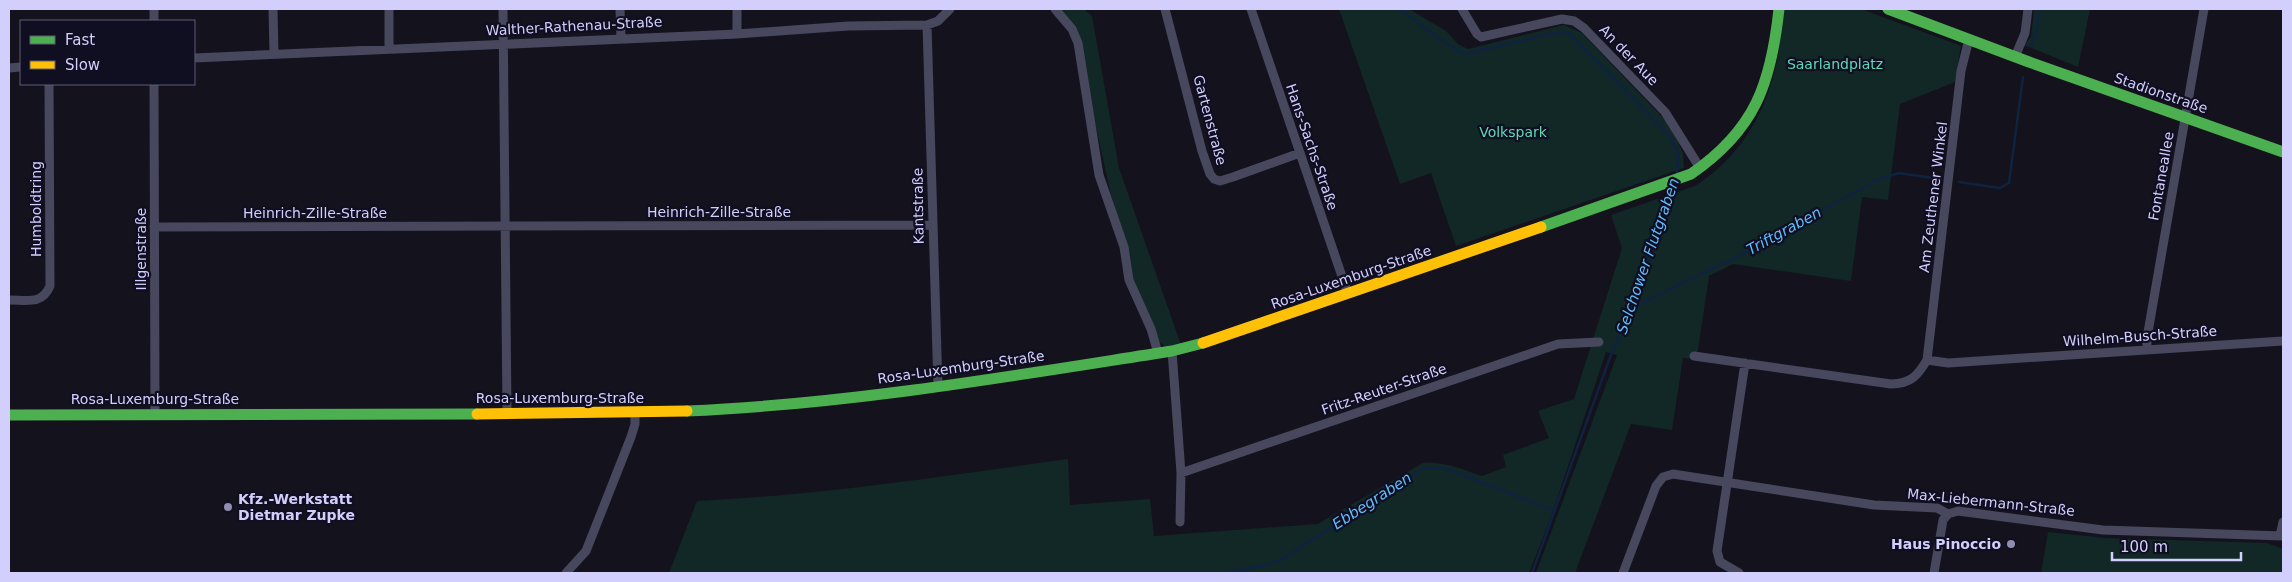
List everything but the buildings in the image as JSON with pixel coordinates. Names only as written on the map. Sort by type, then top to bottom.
[{"type":"street","points":[[273,9],[274,54]]},
{"type":"street","points":[[389,9],[389,48]]},
{"type":"street","points":[[503,9],[507,413]]},
{"type":"street","points":[[620,9],[621,38]]},
{"type":"street","points":[[737,9],[737,34]]},
{"type":"street","points":[[928,25],[938,21],[950,9]]},
{"type":"street","points":[[1055,9],[1072,29],[1078,43],[1099,174],[1124,247],[1129,280],[1151,329],[1158,353]]},
{"type":"street","name":"Gartenstraße","points":[[1165,9],[1202,151],[1210,174],[1214,179],[1220,180],[1233,177],[1300,153]]},
{"type":"street","name":"Hans-Sachs-Straße","points":[[1251,9],[1348,294]]},
{"type":"street","name":"An der Aue","points":[[1462,9],[1477,34],[1481,37],[1562,19],[1574,21],[1584,28],[1664,112],[1700,168]]},
{"type":"street","name":"Rosa-Luxemburg-Straße","points":[[9,415],[635,414],[776,406],[938,387],[1172,351],[1205,343],[1686,176],[1700,168],[1720,152],[1738,133],[1761,95],[1774,55],[1779,9]]},
{"type":"street","name":"Stadionstraße","points":[[1888,9],[1907,12],[2014,57],[2283,152]]},
{"type":"street","points":[[2014,57],[2025,33],[2028,9]]},
{"type":"street","name":"Fontaneallee","points":[[2147,349],[2147,338],[2204,9]]},
{"type":"street","name":"Walther-Rathenau-Straße","points":[[195,58],[737,34],[848,26],[928,25]]},
{"type":"street","name":"Kantstraße","points":[[928,25],[932,225],[938,387]]},
{"type":"street","name":"Am Zeuthener Winkel","points":[[1928,360],[1961,71],[1969,39]]},
{"type":"street","name":"Humboldtring","points":[[9,300],[41,299],[46,295],[50,286],[49,85]]},
{"type":"street","name":"Illgenstraße","points":[[154,85],[155,414]]},
{"type":"street","name":"Heinrich-Zille-Straße","points":[[154,227],[932,225]]},
{"type":"street","name":"Wilhelm-Busch-Straße","points":[[1928,360],[1948,363],[1998,358],[2283,341]]},
{"type":"street","name":"Fritz-Reuter-Straße","points":[[1181,473],[1558,344],[1599,342]]},
{"type":"street","points":[[1172,351],[1181,473],[1180,522]]},
{"type":"street","points":[[1694,356],[1900,384],[1916,376],[1928,360]]},
{"type":"street","points":[[1739,573],[1720,562],[1717,551],[1745,363]]},
{"type":"street","points":[[566,573],[586,551],[631,437],[635,424],[635,414]]},
{"type":"street","name":"Max-Liebermann-Straße","points":[[1623,573],[1656,486],[1660,480],[1673,474],[1874,505],[1928,506],[1948,514],[1958,511],[2103,530],[2282,536]]},
{"type":"street","points":[[1934,573],[1943,520],[1948,514]]},
{"type":"street","points":[[2282,536],[2283,522]]},
{"type":"green space","points":[[1060,9],[1084,9],[1092,16],[1119,168],[1181,345],[1165,346],[1159,342],[1136,289],[1111,195],[1093,114],[1082,49]]},
{"type":"green space","name":"Volkspark","points":[[1339,9],[1409,9],[1446,31],[1458,44],[1468,49],[1564,25],[1582,33],[1665,120],[1677,139],[1683,154],[1684,168],[1456,246],[1431,173],[1400,184]]},
{"type":"green space","name":"Saarlandplatz","points":[[1783,9],[1861,9],[1961,46],[1955,82],[1900,104],[1888,200],[1862,197],[1851,281],[1733,264],[1709,276],[1696,359],[1683,358],[1672,430],[1631,424],[1575,573],[1536,573],[1617,355],[1606,352],[1551,517],[1529,573],[669,573],[697,501],[837,490],[1068,459],[1070,505],[1150,499],[1154,536],[1318,524],[1423,463],[1446,464],[1482,476],[1506,467],[1503,455],[1549,438],[1538,411],[1574,399],[1622,248],[1611,215],[1695,186],[1717,170],[1735,151],[1750,131],[1762,109],[1770,86],[1777,61]]},
{"type":"green space","points":[[2034,9],[2090,9],[2078,67],[2024,45],[2031,37]]},
{"type":"green space","points":[[2048,532],[2105,538],[2267,543],[2283,549],[2283,573],[2041,573]]},
{"type":"waterway","name":"Selchower Flutgraben","points":[[1399,9],[1453,48],[1465,54],[1567,32],[1671,137],[1678,154],[1677,174]]},
{"type":"waterway","name":"Triftgraben","points":[[2031,46],[2035,37],[2039,9]]},
{"type":"waterway","name":"Triftgraben","points":[[1959,182],[2000,188],[2009,183],[2023,77]]},
{"type":"waterway","name":"Triftgraben","points":[[1632,308],[1747,252],[1877,180],[1899,173],[1940,179]]},
{"type":"waterway","name":"Selchower Flutgraben","points":[[1532,573],[1612,352],[1632,309],[1667,211],[1674,184]]},
{"type":"waterway","name":"Ebbegraben","points":[[1221,573],[1266,565],[1282,559],[1424,468],[1448,469],[1555,511]]},
{"type":"traffic: fast","points":[[1541,227],[1691,174],[1713,157],[1731,140],[1745,122],[1765,83],[1776,36],[1779,9]]},
{"type":"traffic: fast","points":[[1888,9],[2029,62],[2283,152]]},
{"type":"traffic: fast","points":[[687,411],[870,396],[1172,351],[1203,343]]},
{"type":"traffic: fast","points":[[9,415],[477,414]]},
{"type":"traffic: slow","points":[[1203,343],[1541,227]]},
{"type":"traffic: slow","points":[[477,414],[687,411]]},
{"type":"place","name":"Kfz.-Werkstatt Dietmar Zupke","points":[[228,507]]},
{"type":"place","name":"Haus Pinoccio","points":[[2011,544]]}]
